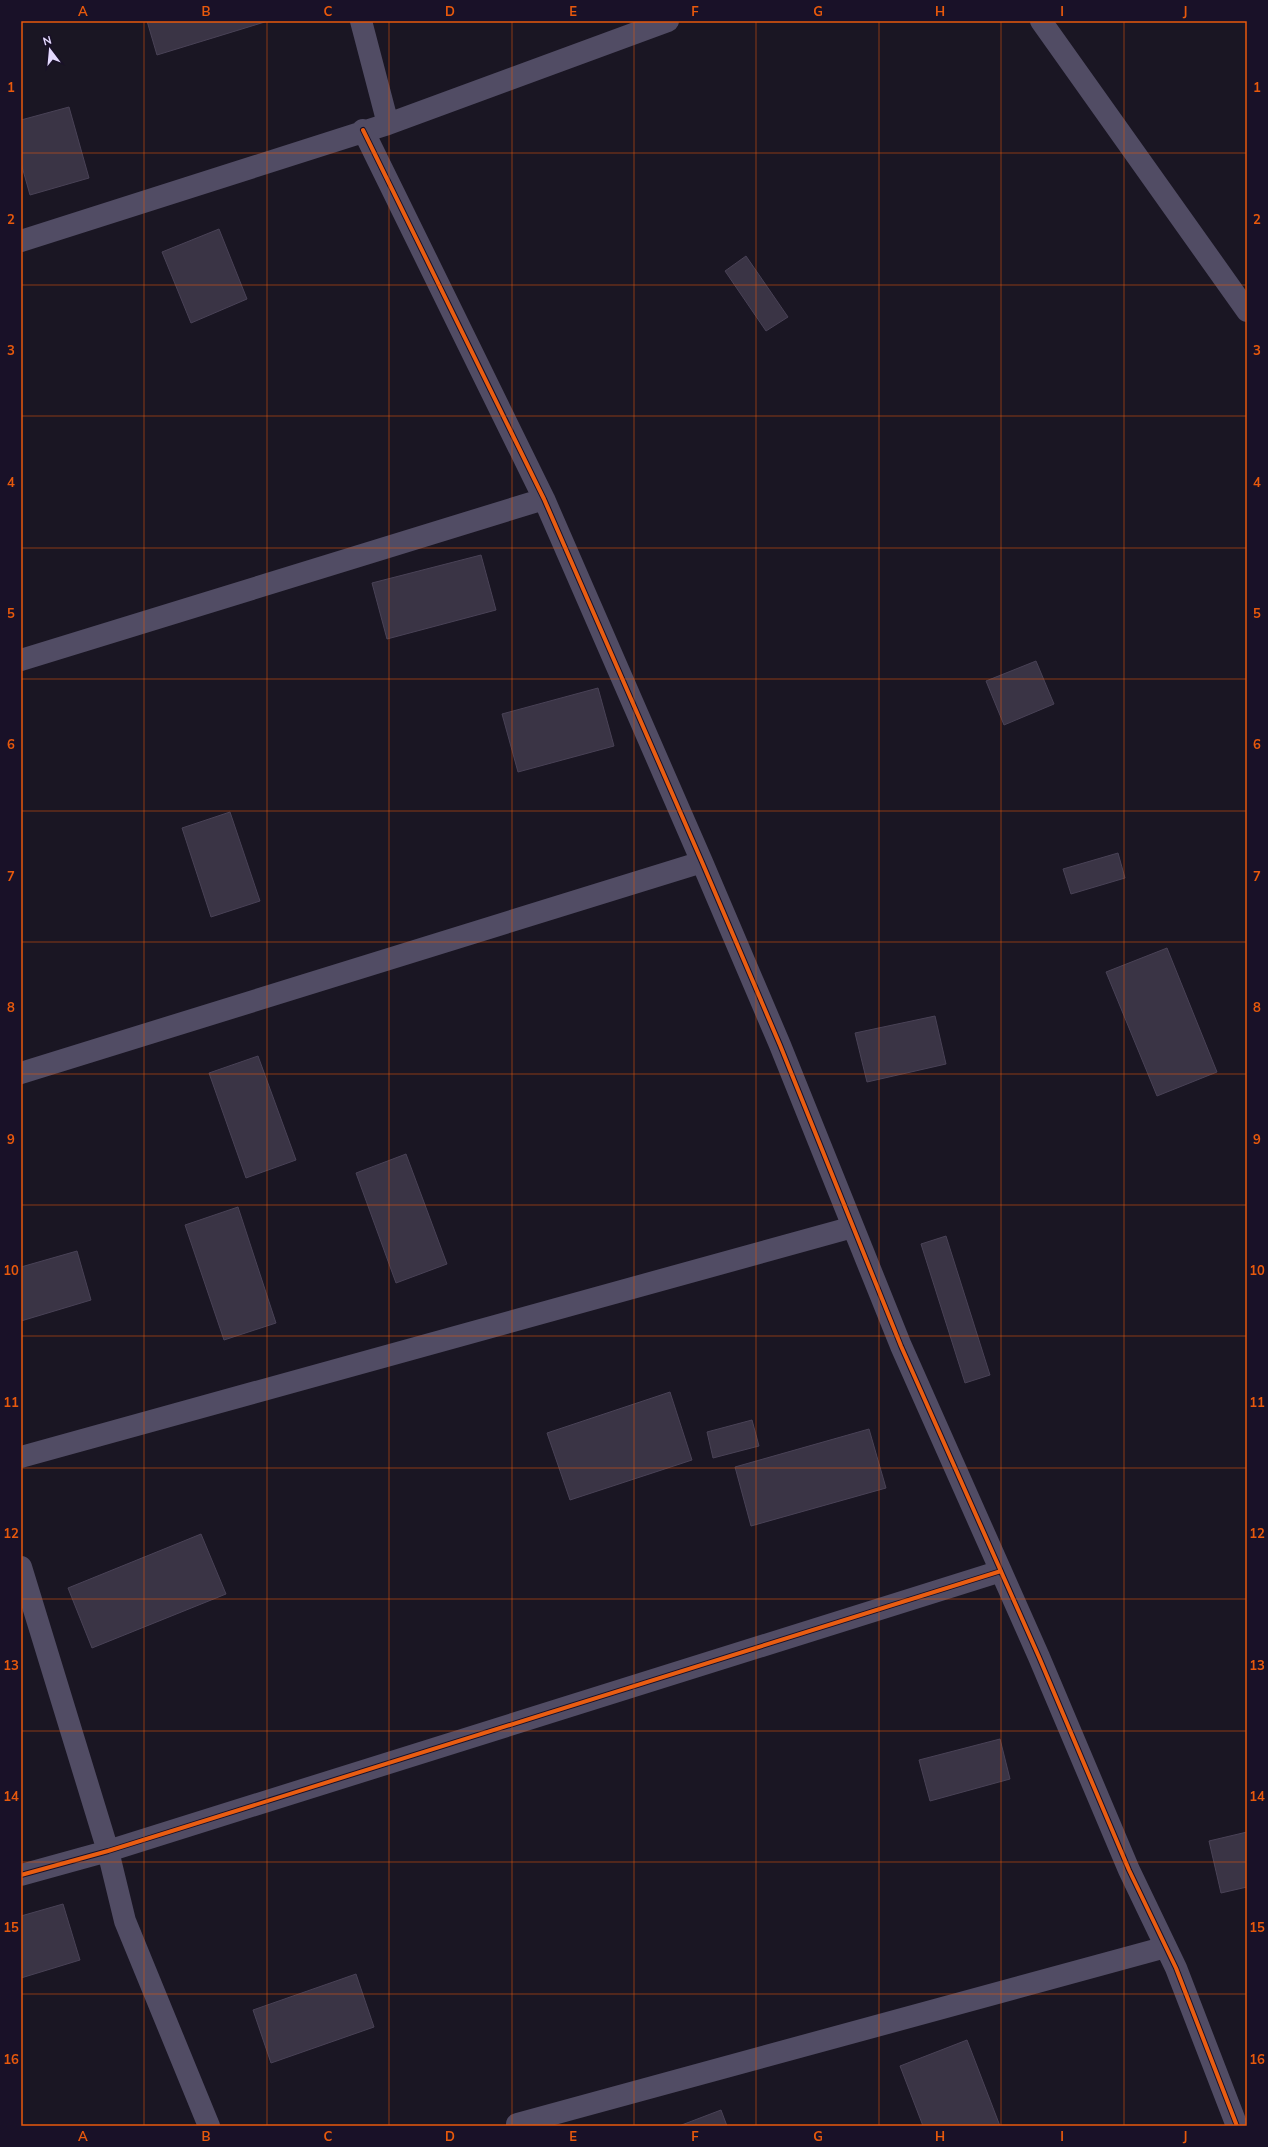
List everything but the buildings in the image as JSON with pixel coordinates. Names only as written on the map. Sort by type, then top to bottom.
[{"type":"street","points":[[361,21],[388,124]]},
{"type":"street","points":[[21,241],[363,130],[388,124],[668,21]]},
{"type":"street","points":[[1041,21],[1247,311]]},
{"type":"street","points":[[363,130],[544,499],[702,862],[854,1227],[901,1346],[1040,1657],[1129,1870],[1166,1947],[1237,2126]]},
{"type":"street","points":[[21,660],[544,499]]},
{"type":"street","points":[[21,1073],[702,862]]},
{"type":"street","points":[[21,1457],[854,1227]]},
{"type":"street","points":[[21,1567],[108,1851],[125,1921],[209,2126]]},
{"type":"street","points":[[21,1876],[108,1851],[1001,1571]]},
{"type":"street","points":[[516,2124],[1166,1947]]},
{"type":"cycle path","points":[[363,130],[544,499],[780,1045],[901,1346],[1039,1657],[1129,1870],[1176,1968],[1237,2126]]},
{"type":"cycle path","points":[[21,1875],[108,1851],[1001,1571]]}]
